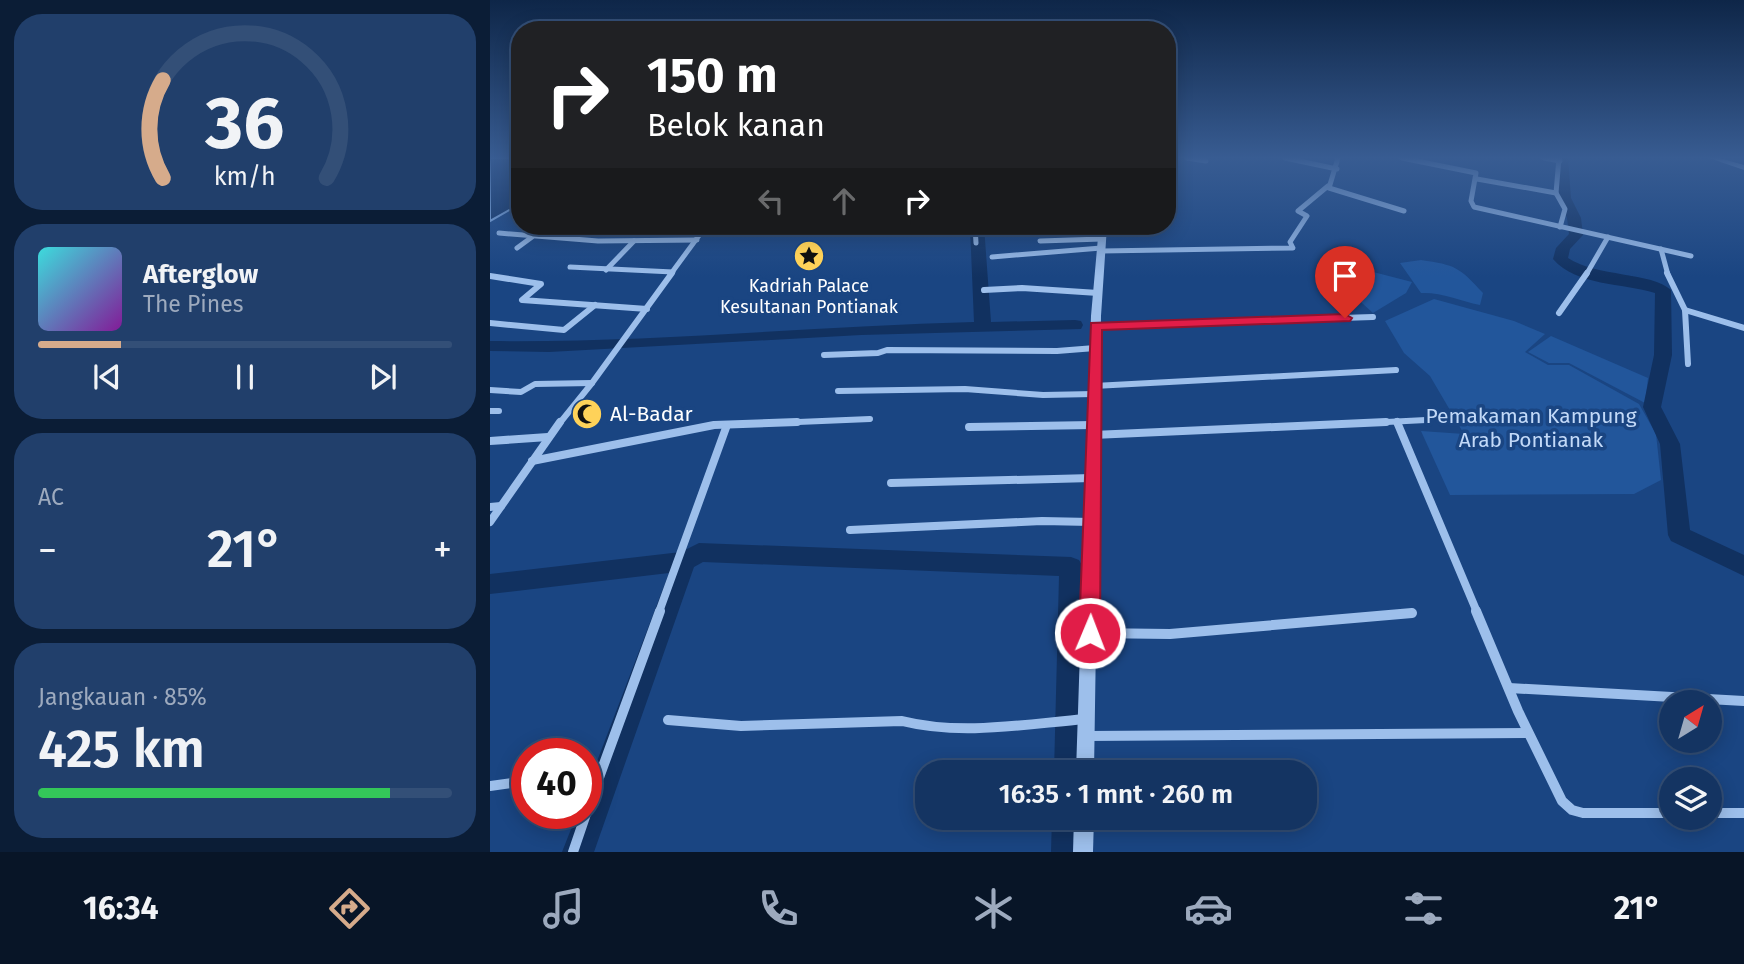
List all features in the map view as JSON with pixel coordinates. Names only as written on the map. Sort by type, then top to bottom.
[{"type":"street","points":[[1070,235],[1102,239],[1293,248],[1290,242],[1307,216],[1298,211],[1314,198]]},
{"type":"street","points":[[1364,198],[1404,211]]},
{"type":"street","points":[[1474,198],[1472,206],[1692,256]]},
{"type":"street","points":[[1559,198],[1565,207],[1560,227]]},
{"type":"street","points":[[499,233],[511,234]]},
{"type":"street","points":[[516,235],[634,241],[697,240]]},
{"type":"street","points":[[490,522],[548,437],[592,383],[700,235]]},
{"type":"street","points":[[976,235],[976,243]]},
{"type":"street","points":[[517,248],[532,237]]},
{"type":"street","points":[[1559,313],[1563,304],[1589,273],[1608,237]]},
{"type":"street","points":[[1040,241],[1102,239]]},
{"type":"street","points":[[992,257],[1102,239]]},
{"type":"street","points":[[1085,760],[1095,326],[1102,239]]},
{"type":"street","points":[[606,270],[634,241]]},
{"type":"street","points":[[1661,249],[1669,280],[1685,310],[1688,364]]},
{"type":"street","points":[[570,267],[673,272]]},
{"type":"street","points":[[490,276],[541,284],[522,300],[647,309]]},
{"type":"street","points":[[984,290],[1022,288],[1098,293]]},
{"type":"street","points":[[490,323],[564,330],[595,305]]},
{"type":"street","points":[[1685,310],[1744,328]]},
{"type":"street","points":[[1095,326],[1373,317]]},
{"type":"street","points":[[824,355],[878,353],[887,349],[1057,351],[1095,348]]},
{"type":"street","points":[[838,391],[965,389],[1043,396],[1094,390],[1396,370]]},
{"type":"street","points":[[490,390],[521,392],[535,384],[592,383]]},
{"type":"street","points":[[531,461],[727,425],[870,419]]},
{"type":"street","points":[[969,427],[1093,430],[1426,420]]},
{"type":"street","points":[[1397,421],[1528,733],[1556,791],[1572,810],[1583,813],[1659,813]]},
{"type":"street","points":[[602,770],[727,425]]},
{"type":"street","points":[[490,441],[548,437]]},
{"type":"street","points":[[891,483],[1092,478]]},
{"type":"street","points":[[490,507],[501,506]]},
{"type":"street","points":[[850,530],[1042,521],[1091,522]]},
{"type":"street","points":[[1090,633],[1170,634],[1412,613]]},
{"type":"street","points":[[1509,688],[1744,701]]},
{"type":"street","points":[[668,720],[741,726],[902,721],[922,726],[970,729],[1086,719]]},
{"type":"street","points":[[1086,736],[1528,733]]},
{"type":"street","points":[[490,786],[511,783]]},
{"type":"street","points":[[1722,813],[1744,813]]},
{"type":"street","points":[[573,852],[581,829]]},
{"type":"street","points":[[1083,852],[1084,830]]},
{"type":"green space","points":[[1421,260],[1450,266],[1462,272],[1483,293],[1480,305],[1443,295],[1421,293],[1400,263]]},
{"type":"green space","points":[[1354,267],[1412,282],[1406,293],[1373,313],[1340,283]]},
{"type":"green space","name":"Pemakaman Kampung Arab Pontianak","points":[[1434,299],[1514,321],[1545,334],[1525,352],[1548,365],[1569,365],[1639,404],[1656,434],[1661,480],[1634,494],[1450,495],[1421,431],[1464,434],[1430,376],[1404,353],[1385,321]]},
{"type":"green space","points":[[1551,336],[1648,378],[1645,403],[1569,363],[1549,363],[1528,352]]},
{"type":"shaded area","points":[[490,198],[511,198],[511,209],[490,221]]},
{"type":"waterway","points":[[1565,198],[1574,218],[1576,235],[1563,248],[1560,259],[1570,266],[1595,275],[1663,290],[1663,355],[1652,407],[1670,444],[1679,535],[1744,566]]},
{"type":"waterway","points":[[978,235],[983,327]]},
{"type":"waterway","points":[[983,327],[1075,325]]},
{"type":"waterway","points":[[490,346],[549,347],[861,330],[983,327]]},
{"type":"waterway","points":[[685,561],[699,552],[1071,567],[1068,760]]},
{"type":"waterway","points":[[490,584],[685,561]]},
{"type":"waterway","points":[[578,852],[685,561]]},
{"type":"waterway","points":[[1067,830],[1067,852]]},
{"type":"place","name":"Kadriah Palace Kesultanan Pontianak","points":[[809,256]]},
{"type":"place","name":"Al-Badar","points":[[587,414]]},
{"type":"route","points":[[1090,633],[1095,326],[1345,318]]}]
